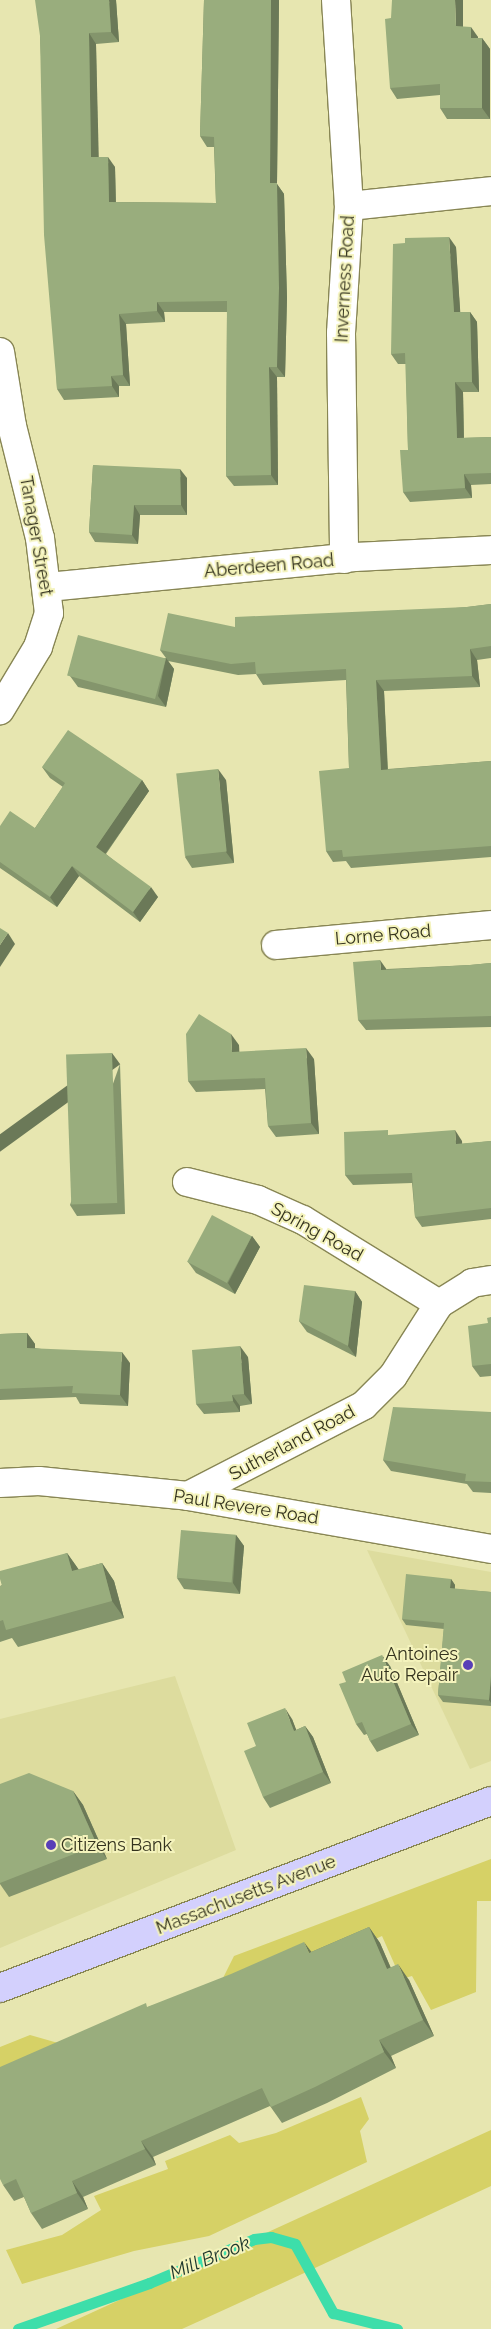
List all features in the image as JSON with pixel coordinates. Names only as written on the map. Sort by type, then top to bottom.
[{"type":"main road","name":"Massachusetts Avenue","points":[[0,1988],[491,1801]]},
{"type":"street","name":"Inverness Road","points":[[336,0],[349,206],[341,333],[344,559]]},
{"type":"street","points":[[349,206],[491,191]]},
{"type":"street","name":"Tanager Street","points":[[0,352],[48,587],[49,613],[38,646],[0,710]]},
{"type":"street","name":"Aberdeen Road","points":[[48,587],[344,559],[491,550]]},
{"type":"street","name":"Lorne Road","points":[[276,946],[491,925]]},
{"type":"street","name":"Spring Road","points":[[187,1182],[258,1200],[302,1220],[439,1304]]},
{"type":"street","name":"Sutherland Road","points":[[188,1496],[364,1405],[393,1376],[439,1304],[472,1283],[491,1280]]},
{"type":"street","name":"Paul Revere Road","points":[[0,1483],[40,1481],[188,1496],[491,1549]]},
{"type":"shaded area","points":[[367,1550],[491,1572],[491,1761],[470,1769]]},
{"type":"shaded area","points":[[175,1676],[236,1850],[0,1948],[0,1719]]},
{"type":"shaded area","points":[[491,1859],[491,1901],[477,1901],[476,1992],[431,2010],[412,1976],[401,1979],[382,1936],[324,1963],[217,1990],[234,1956]]},
{"type":"shaded area","points":[[30,2035],[65,2045],[0,2072],[0,2047]]},
{"type":"shaded area","points":[[361,2097],[369,2119],[360,2131],[367,2162],[209,2236],[134,2251],[22,2284],[6,2250],[62,2235],[101,2210],[94,2196],[168,2169],[165,2161],[230,2135],[239,2143],[276,2133]]},
{"type":"shaded area","points":[[491,2130],[491,2186],[287,2281],[182,2329],[56,2329]]},
{"type":"building","points":[[35,0],[109,0],[111,32],[89,33],[91,157],[108,157],[109,202],[216,203],[214,137],[200,136],[204,0],[271,0],[270,183],[277,183],[279,288],[277,367],[269,367],[271,475],[226,476],[227,301],[157,302],[157,311],[119,314],[123,375],[111,376],[112,386],[57,389],[44,235],[40,36]]},
{"type":"building","points":[[392,0],[455,0],[456,26],[471,27],[471,38],[482,38],[482,108],[440,108],[440,84],[390,88],[385,19],[391,18]]},
{"type":"building","points":[[449,237],[454,312],[470,312],[472,382],[455,382],[457,438],[491,437],[491,473],[464,474],[465,488],[403,492],[400,450],[408,450],[405,353],[391,354],[393,244],[405,243],[405,238]]},
{"type":"building","points":[[93,465],[180,469],[181,505],[134,505],[132,535],[89,532]]},
{"type":"building","points":[[491,604],[491,646],[470,649],[472,676],[376,680],[381,770],[491,761],[491,846],[343,857],[342,850],[326,851],[319,771],[349,768],[346,669],[256,674],[255,662],[231,664],[160,650],[168,613],[235,627],[235,617],[467,607]]},
{"type":"building","points":[[78,635],[166,659],[155,699],[67,676]]},
{"type":"building","points":[[68,730],[142,780],[96,847],[151,887],[133,912],[72,866],[50,897],[0,862],[0,826],[10,811],[35,828],[65,783],[42,767]]},
{"type":"building","points":[[218,769],[227,852],[185,856],[176,773]]},
{"type":"building","points":[[0,928],[8,933],[0,945]]},
{"type":"building","points":[[380,960],[381,970],[491,963],[491,1016],[358,1020],[353,962]]},
{"type":"building","points":[[199,1014],[231,1034],[232,1052],[306,1048],[311,1123],[268,1126],[265,1078],[188,1081],[186,1034]]},
{"type":"building","points":[[112,1053],[117,1203],[71,1205],[66,1055]]},
{"type":"building","points":[[388,1130],[388,1135],[455,1130],[456,1144],[491,1141],[491,1208],[415,1217],[412,1173],[345,1175],[344,1132]]},
{"type":"building","points":[[212,1215],[252,1236],[227,1283],[187,1262]]},
{"type":"building","points":[[304,1285],[355,1291],[348,1346],[299,1321]]},
{"type":"building","points":[[491,1317],[491,1364],[472,1366],[468,1326],[488,1323],[487,1318]]},
{"type":"building","points":[[27,1333],[27,1348],[122,1352],[120,1395],[72,1393],[73,1386],[0,1389],[0,1334]]},
{"type":"building","points":[[240,1346],[244,1394],[232,1395],[233,1401],[196,1404],[192,1350]]},
{"type":"building","points":[[393,1407],[491,1412],[491,1482],[465,1481],[466,1474],[383,1460]]},
{"type":"building","points":[[181,1530],[236,1535],[232,1583],[177,1578]]},
{"type":"building","points":[[67,1553],[72,1571],[102,1563],[112,1601],[6,1630],[3,1620],[0,1621],[0,1586],[2,1586],[0,1571]]},
{"type":"building","name":"Antoines Auto Repair","points":[[406,1574],[451,1579],[450,1588],[491,1592],[491,1676],[489,1700],[438,1695],[444,1623],[402,1619]]},
{"type":"building","points":[[382,1655],[411,1724],[370,1741],[362,1722],[356,1724],[339,1684],[346,1682],[342,1672]]},
{"type":"building","points":[[285,1708],[294,1731],[305,1726],[323,1772],[263,1797],[244,1751],[256,1746],[247,1723]]},
{"type":"building","name":"Citizens Bank","points":[[29,1773],[73,1791],[97,1845],[0,1883],[0,1784]]},
{"type":"building","points":[[369,1927],[387,1969],[398,1964],[423,2020],[379,2040],[384,2052],[271,2107],[262,2088],[141,2141],[145,2149],[72,2181],[77,2193],[31,2213],[16,2179],[3,2185],[0,2179],[0,2067],[146,2003],[147,2007],[231,1974],[304,1942],[309,1953]]},
{"type":"waterway","name":"Mill Brook","points":[[18,2329],[149,2283],[254,2239],[271,2237],[295,2244],[333,2313],[397,2329]]},
{"type":"place","name":"Antoines Auto Repair","points":[[468,1665]]},
{"type":"place","name":"Citizens Bank","points":[[51,1845]]}]
